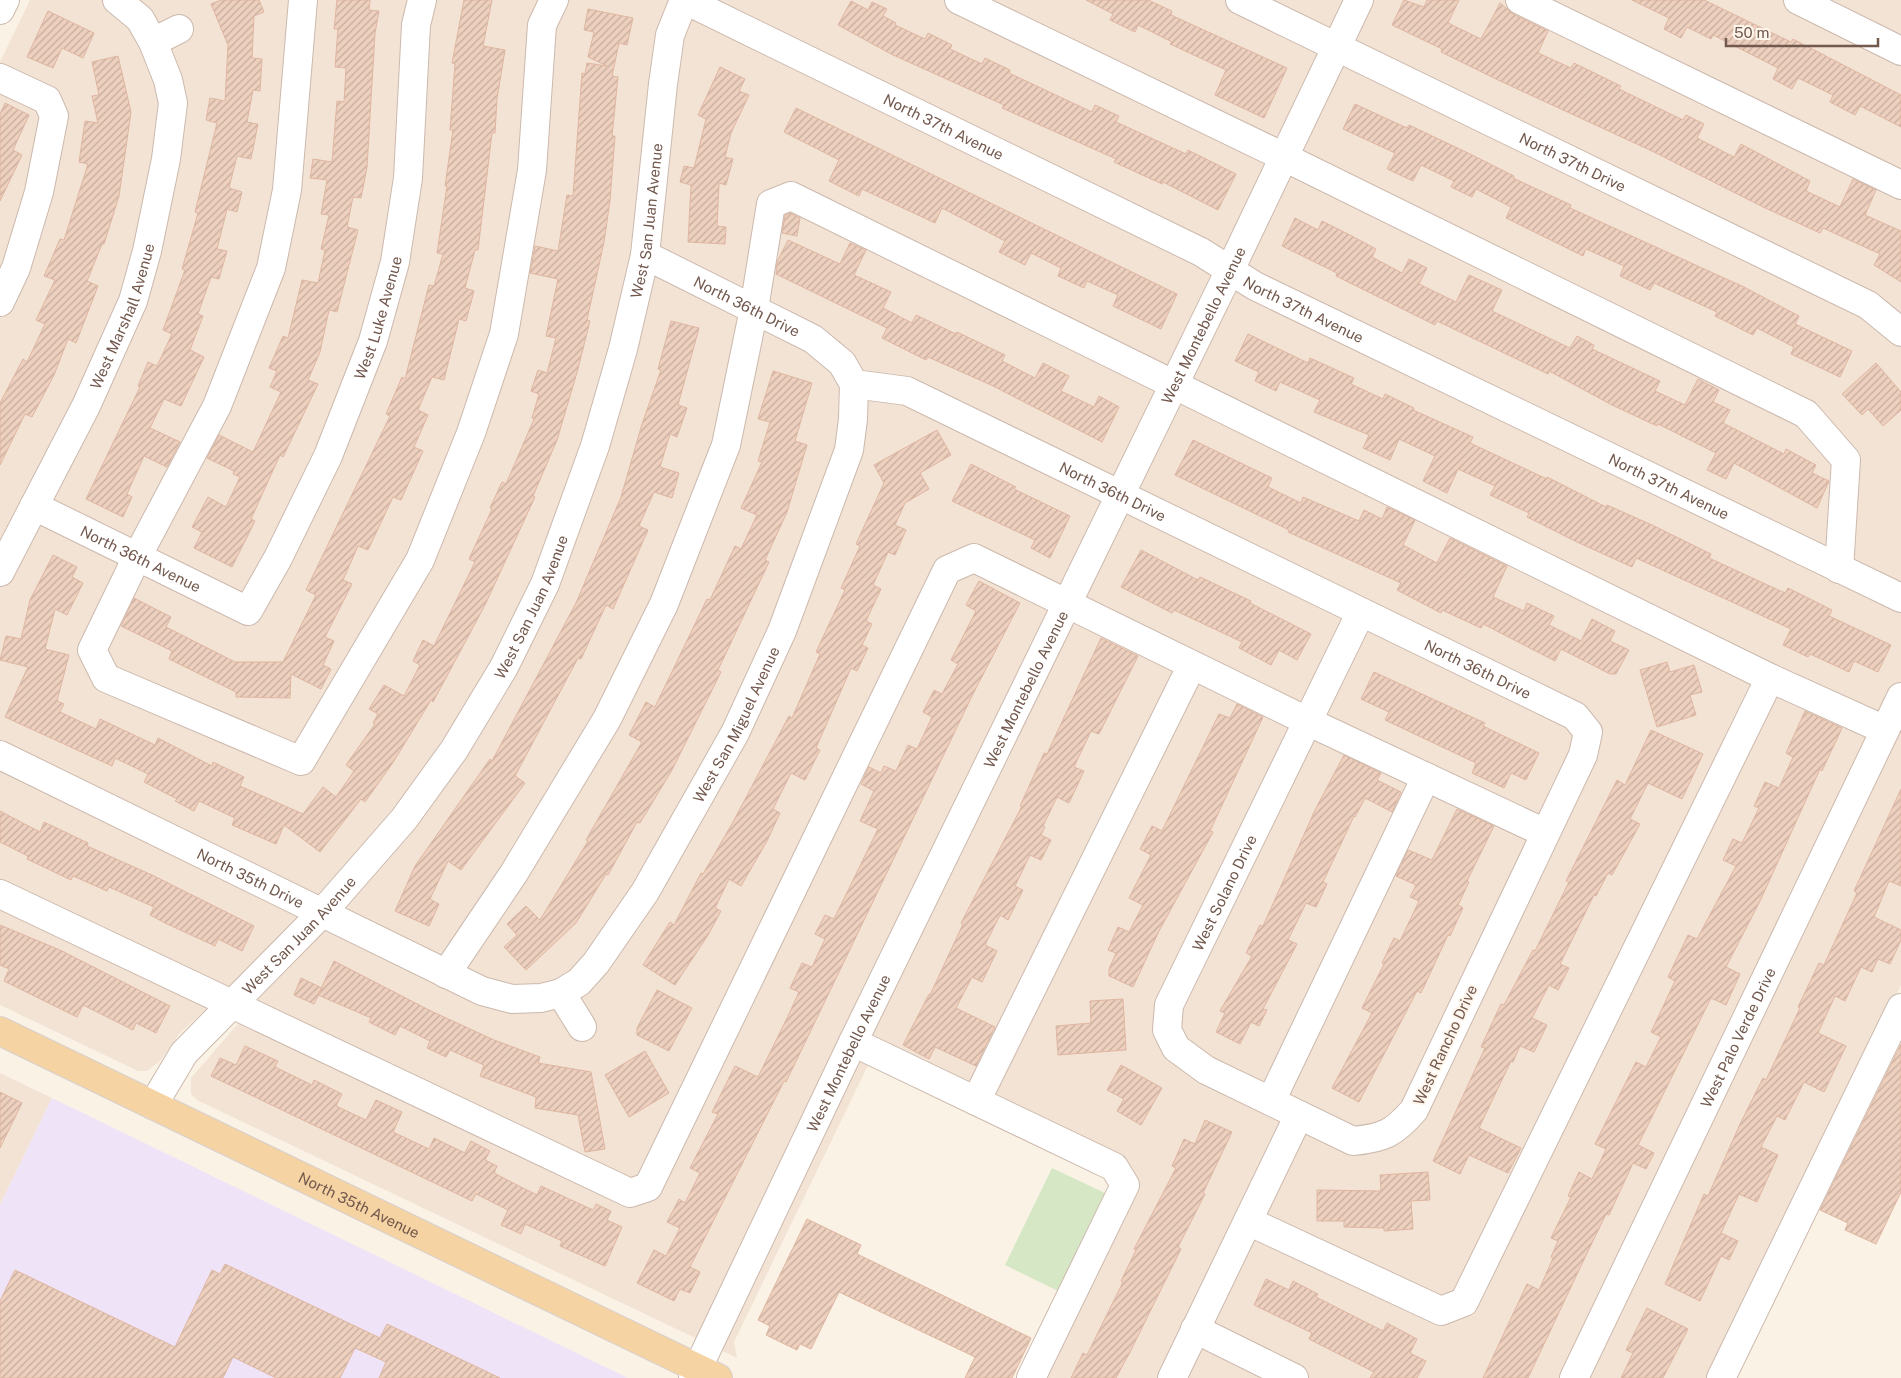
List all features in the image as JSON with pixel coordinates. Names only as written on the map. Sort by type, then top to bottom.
[{"type":"main road","name":"North 35th Avenue","points":[[0,1031],[153,1104],[703,1375]]},
{"type":"street","points":[[0,10],[5,0]]},
{"type":"street","name":"West Marshall Avenue","points":[[0,572],[86,406],[133,301],[147,251],[166,160],[173,103],[168,80],[153,42],[140,20],[117,0]]},
{"type":"street","points":[[303,0],[287,190],[271,268],[217,406],[92,650],[106,678],[301,762],[420,560],[471,434],[504,334],[532,170],[542,25],[554,0]]},
{"type":"street","name":"West Luke Avenue","points":[[248,610],[278,558],[328,456],[373,341],[395,262],[408,178],[416,25],[422,0]]},
{"type":"street","name":"West San Juan Avenue","points":[[153,1104],[184,1053],[321,914],[404,819],[454,750],[504,666],[544,584],[595,446],[624,348],[644,255],[670,35],[685,0]]},
{"type":"street","name":"North 37th Avenue","points":[[685,0],[1201,252],[1255,286],[1901,598]]},
{"type":"street","points":[[958,0],[1284,157],[1806,414],[1846,460],[1839,569]]},
{"type":"street","name":"North 37th Drive","points":[[1240,0],[1868,304],[1901,332]]},
{"type":"street","name":"West Montebello Avenue","points":[[703,1375],[853,1042],[1230,270],[1359,0]]},
{"type":"street","points":[[1520,0],[1901,185]]},
{"type":"street","points":[[1798,0],[1901,51]]},
{"type":"street","points":[[153,42],[179,29]]},
{"type":"street","points":[[0,78],[47,100],[54,116],[39,192],[16,268],[0,302]]},
{"type":"street","points":[[446,974],[514,873],[607,719],[664,604],[726,445],[754,309],[771,204],[791,196],[1770,678],[1885,730]]},
{"type":"street","name":"North 36th Drive","points":[[644,255],[813,339],[842,363],[854,384],[908,390],[1575,716],[1588,732]]},
{"type":"street","name":"West San Miguel Avenue","points":[[561,993],[579,982],[596,964],[646,892],[735,733],[782,631],[849,450],[853,419],[854,384]]},
{"type":"street","name":"North 36th Avenue","points":[[34,506],[248,610]]},
{"type":"street","points":[[0,894],[630,1194],[648,1187],[947,570],[974,558],[1307,721],[1544,833]]},
{"type":"street","name":"West Solano Drive","points":[[1299,1116],[1206,1070],[1176,1048],[1167,1030],[1169,1005],[1361,612]]},
{"type":"street","points":[[976,1101],[1192,665]]},
{"type":"street","points":[[1248,1221],[1441,1311],[1464,1302],[1770,678]]},
{"type":"street","name":"West Palo Verde Drive","points":[[1574,1378],[1901,697]]},
{"type":"street","name":"West Rancho Drive","points":[[1299,1116],[1353,1140],[1374,1139],[1399,1128],[1414,1110],[1544,833],[1583,755],[1588,732]]},
{"type":"street","name":"North 35th Drive","points":[[0,755],[321,914],[482,991],[512,999],[541,998],[561,993]]},
{"type":"street","points":[[1271,1101],[1426,777]]},
{"type":"street","points":[[561,993],[582,1027]]},
{"type":"street","points":[[1720,1378],[1901,1008]]},
{"type":"street","points":[[853,1042],[1114,1166],[1125,1185],[1031,1378]]},
{"type":"street","points":[[1172,1378],[1299,1116]]},
{"type":"street","points":[[1195,1330],[1294,1378]]},
{"type":"shaded area","points":[[30,0],[1901,0],[1901,985],[1710,1378],[1023,1378],[1117,1185],[1112,1172],[872,1057],[734,1342],[737,1358],[197,1100],[191,1094],[191,1078],[237,1025],[265,1011],[225,992],[179,1034],[161,1060],[147,1071],[138,1071],[0,1005],[0,62]]},
{"type":"shaded area","points":[[0,1073],[52,1098],[0,1205]]},
{"type":"shaded area","points":[[52,1098],[628,1378],[0,1378],[0,1205]]},
{"type":"green space","points":[[1052,1168],[1105,1193],[1058,1291],[1005,1265]]},
{"type":"building","points":[[221,0],[259,0],[264,12],[254,16],[252,58],[262,59],[260,91],[253,90],[247,122],[258,124],[251,159],[237,156],[229,188],[242,192],[237,212],[227,209],[217,249],[227,251],[219,279],[211,277],[198,314],[203,316],[190,350],[204,357],[181,406],[164,399],[150,428],[180,442],[167,467],[144,456],[127,494],[132,497],[123,517],[86,499],[140,387],[138,386],[148,362],[157,366],[172,334],[163,330],[185,270],[182,269],[198,213],[195,212],[217,123],[206,120],[210,98],[225,101],[228,45],[211,4]]},
{"type":"building","points":[[337,0],[370,0],[369,10],[379,11],[375,33],[367,167],[361,198],[353,197],[347,227],[358,230],[337,312],[329,310],[320,352],[308,380],[318,384],[283,457],[280,455],[251,519],[255,521],[232,567],[194,548],[202,532],[192,527],[208,497],[226,507],[240,477],[233,474],[234,471],[207,458],[219,435],[253,452],[281,392],[270,387],[277,371],[269,368],[283,336],[288,338],[302,280],[318,283],[325,250],[321,249],[329,215],[321,214],[327,180],[310,178],[313,159],[332,162],[337,101],[344,102],[346,68],[335,67],[338,29],[334,29]]},
{"type":"building","points":[[464,0],[492,0],[483,46],[505,50],[497,99],[495,133],[492,133],[478,250],[475,250],[465,288],[474,291],[466,321],[459,319],[444,380],[432,377],[418,410],[428,415],[414,447],[423,451],[401,500],[393,497],[368,550],[358,546],[343,580],[352,584],[325,637],[334,641],[323,665],[331,669],[321,689],[291,674],[290,698],[236,697],[236,692],[169,659],[172,651],[121,626],[134,598],[171,617],[166,627],[235,662],[283,662],[316,595],[306,590],[390,416],[386,414],[402,377],[405,379],[429,285],[434,286],[443,254],[437,253],[453,130],[450,130],[455,64],[452,63]]},
{"type":"building","points":[[1086,0],[1148,0],[1172,11],[1171,15],[1287,68],[1264,118],[1215,95],[1226,70],[1170,44],[1172,42],[1138,25],[1135,32],[1110,20],[1113,14]]},
{"type":"building","points":[[1404,0],[1424,7],[1427,0],[1459,0],[1448,23],[1481,39],[1500,3],[1513,14],[1548,31],[1538,53],[1571,68],[1574,63],[1621,86],[1619,89],[1683,120],[1686,115],[1704,124],[1697,138],[1734,157],[1741,144],[1810,181],[1806,191],[1840,207],[1853,179],[1876,190],[1865,215],[1901,231],[1901,282],[1874,265],[1880,254],[1823,228],[1820,233],[1763,207],[1654,152],[1498,80],[1441,52],[1442,49],[1392,25]]},
{"type":"building","points":[[1632,0],[1704,0],[1791,42],[1793,39],[1901,95],[1901,127],[1860,106],[1855,115],[1830,102],[1833,95],[1798,78],[1792,89],[1773,79],[1778,68],[1713,35],[1711,39],[1687,27],[1681,38],[1664,29],[1669,18]]},
{"type":"building","points":[[851,1],[868,10],[872,2],[887,9],[883,16],[896,23],[895,25],[925,39],[928,33],[952,45],[950,49],[982,64],[985,58],[1010,70],[1009,73],[1092,112],[1095,105],[1119,116],[1116,122],[1186,154],[1188,150],[1236,174],[1218,210],[1163,182],[1162,184],[1114,162],[1116,159],[1002,108],[1004,105],[891,54],[838,25]]},
{"type":"building","points":[[588,9],[633,18],[627,45],[619,43],[612,76],[618,77],[612,136],[615,136],[610,201],[604,242],[587,320],[590,321],[578,369],[557,440],[533,496],[535,497],[485,605],[433,702],[431,700],[394,761],[365,802],[361,799],[320,852],[284,825],[276,844],[232,825],[235,818],[199,801],[194,811],[175,801],[177,799],[144,782],[148,774],[115,758],[112,766],[5,717],[28,667],[0,660],[6,636],[21,639],[30,600],[53,555],[77,567],[72,577],[83,583],[67,615],[55,609],[45,649],[69,655],[57,701],[64,704],[60,712],[96,729],[100,719],[155,745],[158,738],[212,766],[213,762],[244,777],[240,786],[303,814],[323,787],[336,797],[354,771],[346,765],[375,724],[373,723],[378,714],[369,709],[384,685],[404,696],[420,665],[413,661],[423,640],[434,646],[475,562],[469,559],[492,509],[490,508],[502,482],[506,484],[534,419],[532,418],[539,394],[531,391],[538,370],[547,373],[556,338],[546,336],[558,279],[530,273],[535,246],[558,251],[567,195],[573,196],[582,73],[585,74],[587,63],[607,66],[588,57],[594,32],[584,30]]},
{"type":"building","points":[[48,11],[94,33],[83,58],[62,48],[53,68],[27,57]]},
{"type":"building","points":[[118,56],[131,112],[119,196],[104,244],[102,244],[87,281],[98,286],[76,343],[68,339],[54,375],[32,417],[25,414],[0,465],[0,403],[23,359],[27,362],[45,324],[36,320],[55,280],[44,276],[60,239],[64,240],[88,164],[79,162],[85,121],[98,123],[92,96],[99,95],[92,62]]},
{"type":"building","points":[[720,67],[745,79],[739,91],[749,95],[731,133],[725,157],[733,159],[726,185],[719,183],[717,226],[726,227],[725,244],[688,242],[691,185],[680,182],[684,166],[694,168],[706,119],[698,115]]},
{"type":"building","points":[[5,103],[29,115],[13,150],[22,155],[0,201],[0,114]]},
{"type":"building","points":[[1355,104],[1407,128],[1409,125],[1468,153],[1514,176],[1513,178],[1571,205],[1570,208],[1744,287],[1799,316],[1795,324],[1852,351],[1840,377],[1791,354],[1794,347],[1757,328],[1753,335],[1715,316],[1717,312],[1654,283],[1650,290],[1620,276],[1624,266],[1586,249],[1583,256],[1506,218],[1511,207],[1476,189],[1472,197],[1451,187],[1454,181],[1421,165],[1413,181],[1387,169],[1395,153],[1343,129]]},
{"type":"building","points":[[796,108],[1177,294],[1161,329],[1113,306],[1118,295],[1087,281],[1084,288],[1058,276],[1061,268],[1031,253],[1025,265],[999,252],[1005,241],[942,208],[935,223],[862,189],[859,196],[829,181],[839,160],[784,132]]},
{"type":"building","points":[[790,213],[800,218],[797,236],[782,233],[785,215]]},
{"type":"building","points":[[1295,218],[1318,230],[1322,221],[1350,235],[1376,249],[1372,257],[1402,273],[1409,259],[1427,268],[1419,284],[1456,302],[1469,275],[1502,290],[1492,311],[1570,348],[1577,336],[1594,345],[1592,349],[1660,381],[1655,391],[1685,405],[1698,379],[1719,390],[1713,402],[1730,410],[1723,423],[1784,454],[1786,449],[1816,465],[1812,473],[1829,481],[1817,508],[1734,463],[1726,479],[1707,470],[1716,453],[1658,424],[1657,426],[1612,405],[1549,371],[1548,374],[1437,321],[1435,325],[1336,276],[1337,273],[1282,246]]},
{"type":"building","points":[[788,240],[840,264],[850,243],[866,250],[854,275],[891,292],[883,308],[912,323],[916,315],[956,334],[957,332],[1005,355],[1002,361],[1035,378],[1043,363],[1069,376],[1061,391],[1094,407],[1099,396],[1119,407],[1102,442],[991,385],[928,357],[926,360],[882,338],[887,328],[776,274],[777,262]]},
{"type":"building","points":[[671,321],[699,328],[678,405],[687,408],[677,437],[670,434],[660,467],[679,473],[672,498],[654,492],[639,526],[648,530],[613,609],[606,605],[581,659],[578,658],[515,776],[525,783],[461,870],[448,861],[430,899],[439,904],[429,926],[395,911],[415,866],[490,759],[492,761],[576,603],[621,497],[642,424],[661,370],[658,369]]},
{"type":"building","points":[[1248,334],[1308,363],[1310,358],[1354,378],[1351,384],[1383,399],[1385,394],[1414,408],[1413,410],[1473,437],[1470,443],[1547,479],[1547,477],[1606,507],[1607,505],[1652,525],[1711,554],[1709,558],[1785,593],[1788,588],[1832,610],[1829,616],[1891,645],[1878,672],[1854,661],[1849,672],[1810,654],[1808,657],[1783,645],[1791,629],[1636,558],[1632,567],[1577,542],[1527,517],[1529,513],[1490,495],[1495,486],[1458,469],[1447,493],[1423,481],[1435,456],[1399,439],[1390,460],[1363,448],[1369,435],[1314,412],[1320,400],[1280,382],[1276,391],[1255,381],[1259,372],[1235,361]]},
{"type":"building","points":[[1876,363],[1901,392],[1901,410],[1883,426],[1868,409],[1862,415],[1842,394]]},
{"type":"building","points":[[773,371],[812,383],[795,441],[807,445],[787,512],[765,560],[769,562],[718,670],[721,672],[672,770],[640,823],[637,822],[608,875],[606,874],[576,923],[526,970],[504,947],[517,935],[507,924],[526,906],[540,920],[588,841],[586,840],[642,742],[629,735],[646,702],[655,707],[707,599],[710,600],[735,546],[741,549],[757,515],[741,508],[762,462],[758,461],[770,422],[758,419]]},
{"type":"building","points":[[937,430],[951,455],[920,473],[929,489],[905,503],[895,525],[906,530],[895,555],[888,552],[873,585],[881,589],[866,621],[872,624],[862,645],[868,648],[857,671],[851,668],[816,748],[820,750],[805,780],[791,773],[773,809],[780,813],[767,841],[741,886],[729,879],[715,908],[721,911],[708,935],[675,985],[643,965],[670,922],[674,925],[701,873],[703,874],[733,822],[789,716],[792,718],[820,654],[816,652],[845,590],[841,588],[860,546],[856,544],[884,483],[874,465]]},
{"type":"building","points":[[1193,440],[1272,478],[1268,487],[1301,503],[1303,497],[1359,521],[1364,510],[1382,519],[1387,507],[1415,520],[1403,545],[1437,563],[1450,538],[1507,566],[1493,597],[1524,611],[1527,603],[1554,616],[1549,625],[1581,641],[1592,619],[1615,631],[1610,641],[1629,650],[1616,674],[1610,674],[1561,649],[1555,661],[1483,624],[1481,628],[1442,610],[1441,613],[1397,590],[1401,583],[1288,532],[1289,530],[1175,475]]},
{"type":"building","points":[[971,464],[1016,487],[1014,489],[1070,516],[1050,558],[1031,548],[1035,540],[952,501]]},
{"type":"building","points":[[1141,550],[1198,580],[1200,577],[1251,601],[1250,603],[1311,634],[1297,660],[1279,650],[1271,665],[1239,648],[1242,642],[1174,610],[1172,613],[1121,587]]},
{"type":"building","points":[[979,581],[1020,603],[973,694],[786,1082],[784,1081],[690,1267],[700,1272],[690,1293],[680,1289],[674,1301],[637,1283],[654,1250],[666,1256],[680,1228],[667,1222],[679,1199],[685,1203],[700,1173],[690,1168],[718,1114],[712,1112],[735,1066],[758,1077],[799,992],[790,988],[802,963],[812,967],[825,939],[815,934],[825,915],[834,919],[878,829],[860,821],[874,791],[861,784],[869,767],[881,773],[884,766],[896,771],[908,745],[917,749],[932,717],[923,712],[934,690],[942,694],[958,664],[951,660],[976,611],[966,605]]},
{"type":"building","points":[[1101,638],[1138,656],[1099,734],[1091,731],[1074,767],[1084,771],[1069,803],[1057,797],[1043,826],[1045,827],[1041,835],[1051,840],[1041,860],[1030,855],[1015,886],[1023,890],[1008,920],[1000,915],[985,945],[997,951],[982,982],[972,977],[956,1008],[995,1027],[976,1066],[935,1047],[929,1059],[903,1045],[930,995],[963,924],[961,923],[1022,806],[1020,806],[1044,753],[1047,754]]},
{"type":"building","points":[[1667,662],[1670,672],[1694,665],[1702,692],[1690,695],[1696,715],[1657,727],[1640,670]]},
{"type":"building","points":[[1374,672],[1485,723],[1483,726],[1539,753],[1526,780],[1511,773],[1504,788],[1472,773],[1476,763],[1385,720],[1389,712],[1361,699]]},
{"type":"building","points":[[1237,704],[1263,717],[1210,831],[1213,832],[1159,931],[1133,987],[1109,976],[1109,969],[1116,953],[1108,950],[1118,927],[1129,932],[1143,905],[1129,898],[1151,855],[1140,849],[1152,826],[1162,831],[1219,714],[1230,718]]},
{"type":"building","points":[[1805,711],[1842,728],[1822,771],[1820,769],[1761,899],[1726,967],[1740,974],[1726,1005],[1711,998],[1638,1145],[1654,1153],[1646,1169],[1633,1163],[1609,1215],[1606,1214],[1528,1378],[1483,1378],[1527,1284],[1539,1290],[1558,1241],[1551,1238],[1571,1197],[1568,1196],[1579,1172],[1592,1179],[1606,1149],[1595,1144],[1636,1062],[1646,1067],[1661,1037],[1651,1032],[1675,981],[1668,977],[1688,935],[1697,939],[1736,866],[1723,860],[1733,839],[1742,843],[1759,808],[1754,806],[1765,782],[1779,788],[1793,757],[1786,753]]},
{"type":"building","points":[[1651,730],[1703,754],[1682,799],[1648,783],[1630,819],[1640,824],[1612,875],[1608,873],[1596,896],[1594,895],[1560,964],[1569,968],[1558,990],[1549,985],[1532,1018],[1547,1025],[1534,1052],[1520,1046],[1479,1128],[1521,1148],[1508,1173],[1469,1155],[1460,1174],[1433,1161],[1485,1048],[1481,1047],[1501,1004],[1504,1005],[1533,950],[1535,951],[1569,882],[1566,881],[1617,780],[1625,785]]},
{"type":"building","points":[[1344,755],[1381,773],[1377,780],[1401,792],[1392,812],[1365,798],[1354,816],[1323,882],[1327,884],[1316,907],[1306,903],[1288,940],[1297,944],[1263,1009],[1267,1010],[1259,1026],[1251,1022],[1240,1044],[1216,1032],[1225,1013],[1220,1011],[1252,956],[1246,953],[1260,925],[1263,926],[1315,810]]},
{"type":"building","points":[[1901,789],[1901,886],[1889,881],[1874,917],[1901,930],[1901,940],[1890,964],[1878,959],[1872,972],[1861,967],[1845,1001],[1835,996],[1818,1033],[1846,1046],[1824,1092],[1804,1082],[1785,1120],[1777,1116],[1761,1147],[1778,1155],[1757,1202],[1739,1194],[1721,1233],[1738,1241],[1729,1260],[1721,1256],[1700,1301],[1665,1284],[1704,1194],[1708,1196],[1763,1078],[1766,1080],[1819,963],[1824,965],[1857,893],[1854,891]]},
{"type":"building","points":[[1457,809],[1494,826],[1467,881],[1469,882],[1458,905],[1463,908],[1450,936],[1448,935],[1421,993],[1417,991],[1359,1102],[1332,1088],[1372,1013],[1362,1008],[1384,964],[1382,963],[1394,938],[1400,941],[1419,901],[1410,897],[1416,885],[1396,876],[1408,850],[1432,860]]},
{"type":"building","points":[[0,811],[40,832],[44,822],[88,843],[87,846],[152,875],[254,926],[242,951],[218,939],[215,946],[165,923],[150,915],[154,907],[109,887],[107,891],[73,876],[71,880],[27,859],[28,856],[0,842]]},
{"type":"building","points":[[0,925],[60,950],[170,1006],[156,1033],[136,1023],[133,1030],[83,1005],[77,1017],[4,981],[9,969],[0,965]]},
{"type":"building","points":[[334,961],[431,1011],[494,1040],[540,1057],[538,1063],[591,1072],[605,1149],[585,1152],[578,1115],[535,1108],[536,1097],[480,1076],[484,1065],[450,1050],[446,1057],[427,1048],[430,1041],[400,1026],[395,1035],[369,1022],[371,1018],[318,995]]},
{"type":"building","points":[[301,978],[322,988],[314,1004],[294,995]]},
{"type":"building","points":[[657,990],[692,1008],[669,1051],[637,1035],[637,1028]]},
{"type":"building","points":[[1123,999],[1126,1050],[1058,1055],[1056,1026],[1091,1023],[1090,1001]]},
{"type":"building","points":[[1901,1044],[1901,1192],[1876,1244],[1845,1230],[1848,1223],[1820,1210]]},
{"type":"building","points":[[245,1046],[278,1061],[275,1067],[312,1085],[314,1080],[342,1094],[336,1106],[366,1120],[376,1100],[402,1112],[393,1132],[429,1149],[434,1138],[465,1153],[471,1141],[490,1151],[485,1160],[497,1166],[494,1173],[537,1195],[541,1186],[593,1210],[596,1204],[611,1211],[607,1220],[622,1227],[605,1266],[560,1246],[562,1241],[525,1224],[521,1234],[501,1225],[508,1210],[476,1194],[472,1201],[211,1076],[220,1058],[236,1065]]},
{"type":"building","points":[[645,1051],[669,1093],[629,1117],[605,1075]]},
{"type":"building","points":[[1121,1065],[1162,1088],[1141,1125],[1117,1111],[1124,1099],[1107,1090]]},
{"type":"building","points":[[0,1092],[22,1103],[0,1148]]},
{"type":"building","points":[[1205,1120],[1232,1132],[1203,1193],[1205,1194],[1178,1247],[1181,1249],[1129,1354],[1116,1378],[1071,1378],[1083,1353],[1087,1355],[1123,1282],[1121,1281],[1136,1250],[1134,1249],[1176,1168],[1172,1166],[1184,1139],[1195,1144]]},
{"type":"building","points":[[1428,1172],[1430,1200],[1411,1201],[1413,1229],[1384,1231],[1384,1228],[1344,1227],[1344,1221],[1317,1221],[1317,1190],[1381,1191],[1380,1175]]},
{"type":"building","points":[[807,1219],[861,1245],[857,1254],[1031,1338],[1012,1378],[965,1378],[975,1357],[839,1292],[811,1349],[800,1344],[797,1350],[766,1335],[770,1326],[758,1320]]},
{"type":"building","points":[[225,1264],[380,1338],[387,1324],[500,1378],[379,1378],[386,1362],[355,1348],[340,1378],[276,1378],[233,1357],[223,1378],[0,1378],[0,1301],[15,1270],[175,1347],[212,1270],[220,1274]]},
{"type":"building","points":[[1266,1279],[1289,1290],[1293,1281],[1318,1294],[1316,1297],[1383,1331],[1387,1323],[1417,1339],[1410,1353],[1426,1361],[1417,1378],[1370,1378],[1374,1372],[1309,1339],[1312,1333],[1254,1305]]},
{"type":"building","points":[[1647,1308],[1688,1329],[1663,1378],[1621,1378],[1633,1353],[1626,1350]]}]
